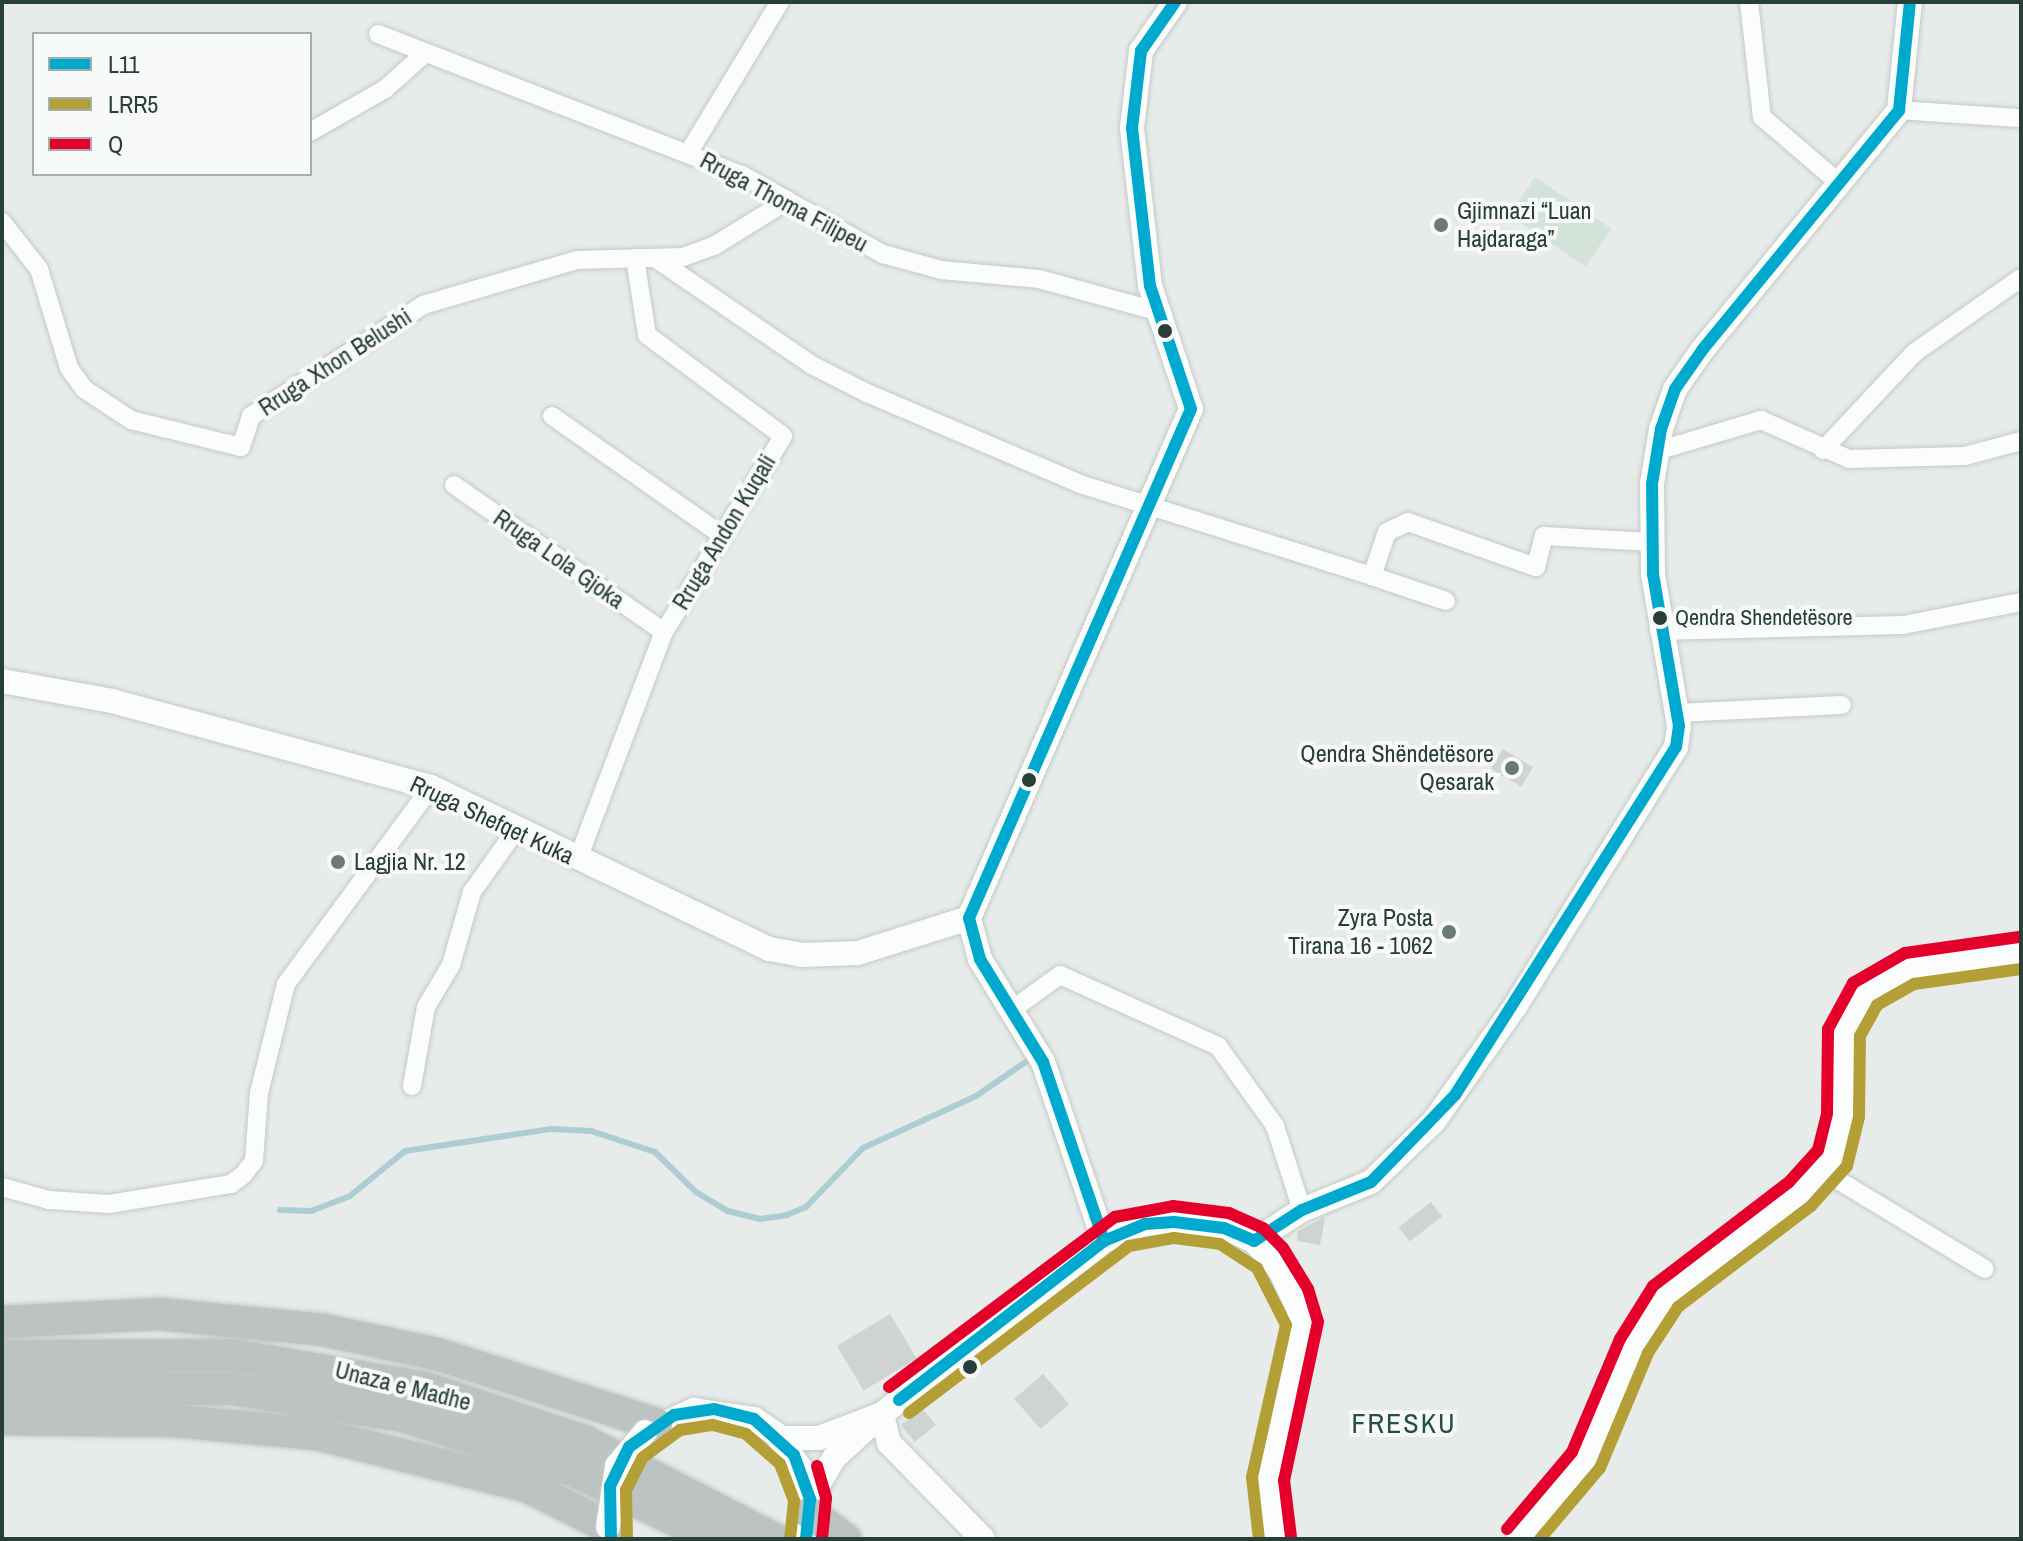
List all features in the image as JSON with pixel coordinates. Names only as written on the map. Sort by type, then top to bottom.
[{"type":"highway","points":[[2,1322],[158,1314],[323,1330],[437,1354],[650,1428]]},
{"type":"highway","name":"Unaza e Madhe","points":[[2,1356],[232,1355],[425,1388],[586,1442],[774,1539]]},
{"type":"highway","points":[[2,1388],[233,1389],[403,1416],[575,1471],[714,1539]]},
{"type":"highway","points":[[2,1419],[175,1421],[317,1434],[527,1486],[610,1533]]},
{"type":"highway","points":[[809,1518],[845,1539]]},
{"type":"street","points":[[689,152],[780,2]]},
{"type":"street","points":[[1104,1241],[1043,1062],[980,959],[969,918],[1191,409],[1156,311],[1141,224],[1131,93],[1148,34],[1175,2]]},
{"type":"street","points":[[1749,2],[1762,117],[1839,183]]},
{"type":"street","points":[[1254,1241],[1302,1210],[1371,1182],[1455,1095],[1676,747],[1676,713],[1659,631],[1652,542],[1657,451],[1675,389],[1899,110],[1906,9]]},
{"type":"street","name":"Rruga Thoma Filipeu","points":[[378,34],[422,56],[689,152],[788,200],[883,254],[911,263],[1039,279],[1156,311]]},
{"type":"street","points":[[312,131],[385,89],[422,56]]},
{"type":"street","points":[[1899,110],[2021,118]]},
{"type":"street","name":"Rruga Xhon Belushi","points":[[2,222],[39,269],[69,368],[84,389],[131,420],[241,447],[251,416],[423,305],[577,260],[658,260],[714,246],[788,200]]},
{"type":"street","name":"Rruga Andon Kuqali","points":[[578,859],[664,632],[719,533],[783,436],[647,335],[635,258]]},
{"type":"street","points":[[658,260],[812,365],[1067,478],[1148,507],[1446,601]]},
{"type":"street","points":[[1823,450],[1914,353],[2021,278]]},
{"type":"street","points":[[552,416],[719,533]]},
{"type":"street","points":[[1657,451],[1761,420],[1849,459],[1965,456],[2021,441]]},
{"type":"street","name":"Rruga Lola Gjoka","points":[[454,485],[664,632]]},
{"type":"street","points":[[1372,576],[1387,532],[1408,522],[1536,567],[1544,536],[1652,542]]},
{"type":"street","points":[[1659,631],[1903,625],[2021,602]]},
{"type":"street","name":"Rruga Shefqet Kuka","points":[[2,681],[112,701],[431,787],[518,827],[724,932],[802,955],[858,953],[969,918]]},
{"type":"street","points":[[1676,713],[1842,705]]},
{"type":"street","points":[[2,1187],[78,1204],[231,1184],[254,1161],[259,1093],[277,1006],[298,963],[431,787]]},
{"type":"street","points":[[412,1086],[426,1007],[451,965],[472,892],[518,827]]},
{"type":"street","points":[[1519,1539],[1586,1460],[1634,1346],[1666,1296],[1823,1171],[1841,1130],[1844,1032],[1865,993],[1909,969],[2021,953]]},
{"type":"street","points":[[1013,1009],[1060,975],[1218,1046],[1275,1126],[1302,1210]]},
{"type":"street","points":[[1823,1171],[1985,1269]]},
{"type":"street","points":[[809,1518],[834,1458],[891,1407],[1104,1241],[1145,1224],[1174,1222],[1224,1228],[1254,1241],[1280,1270],[1302,1325],[1268,1479],[1275,1539]]},
{"type":"street","points":[[780,1438],[819,1438],[891,1407]]},
{"type":"street","points":[[891,1407],[889,1443],[983,1539]]},
{"type":"street","points":[[610,1533],[617,1466],[650,1428],[714,1409],[754,1419],[780,1438],[802,1470],[809,1518]]},
{"type":"shaded area","points":[[1535,177],[1611,228],[1586,267],[1509,215]]},
{"type":"building","name":"Qendra Shëndetësore Qesarak","points":[[1503,749],[1533,767],[1521,787],[1491,769]]},
{"type":"building","points":[[1431,1202],[1442,1216],[1410,1241],[1399,1227]]},
{"type":"building","points":[[1325,1217],[1320,1245],[1297,1241],[1298,1231]]},
{"type":"building","points":[[890,1314],[917,1359],[864,1391],[837,1346]]},
{"type":"building","points":[[1043,1374],[1069,1404],[1041,1429],[1014,1399]]},
{"type":"building","points":[[922,1408],[936,1425],[915,1442],[901,1425]]},
{"type":"waterway","points":[[280,1210],[311,1211],[350,1196],[405,1151],[551,1129],[591,1131],[655,1152],[696,1192],[728,1211],[760,1219],[787,1215],[806,1207],[863,1148],[976,1096],[1033,1057]]},
{"type":"transit line","name":"L11","points":[[1104,1241],[1043,1062],[980,959],[969,918],[1191,409],[1150,286],[1132,128],[1141,51],[1175,2]]},
{"type":"transit line","name":"L11","points":[[899,1400],[1104,1241],[1145,1224],[1174,1222],[1224,1228],[1254,1241],[1302,1210],[1371,1182],[1455,1095],[1676,747],[1679,726],[1653,574],[1652,484],[1661,429],[1675,389],[1703,349],[1899,110],[1910,2]]},
{"type":"transit line","name":"Q","points":[[1507,1529],[1572,1452],[1620,1339],[1653,1286],[1789,1182],[1818,1150],[1827,1113],[1828,1029],[1853,983],[1905,953],[2019,937]]},
{"type":"transit line","name":"LRR5","points":[[1540,1539],[1600,1468],[1648,1353],[1678,1307],[1811,1206],[1847,1166],[1859,1117],[1860,1036],[1877,1005],[1914,984],[2021,969]]},
{"type":"transit line","name":"Q","points":[[889,1387],[1115,1217],[1173,1206],[1229,1213],[1263,1228],[1283,1248],[1308,1289],[1318,1322],[1284,1480],[1291,1537]]},
{"type":"transit line","name":"LRR5","points":[[909,1413],[1129,1246],[1174,1238],[1220,1244],[1257,1268],[1286,1325],[1252,1477],[1259,1539]]},
{"type":"transit line","name":"L11","points":[[611,1539],[610,1486],[629,1447],[674,1415],[714,1409],[754,1419],[794,1455],[810,1499],[806,1539]]},
{"type":"transit line","name":"LRR5","points":[[627,1539],[626,1490],[642,1458],[680,1430],[713,1425],[746,1434],[780,1464],[794,1501],[790,1537]]},
{"type":"transit line","name":"Q","points":[[817,1466],[826,1498],[822,1539]]},
{"type":"place","name":"Gjimnazi “Luan Hajdaraga”","points":[[1441,225]]},
{"type":"place","name":"Qendra Shendetësore","points":[[1660,618]]},
{"type":"place","name":"Qendra Shëndetësore Qesarak","points":[[1512,768]]},
{"type":"place","name":"Lagjia Nr. 12","points":[[338,862]]},
{"type":"place","name":"Zyra Posta Tirana 16 - 1062","points":[[1449,932]]},
{"type":"district","name":"FRESKU","points":[[1404,1423]]}]
